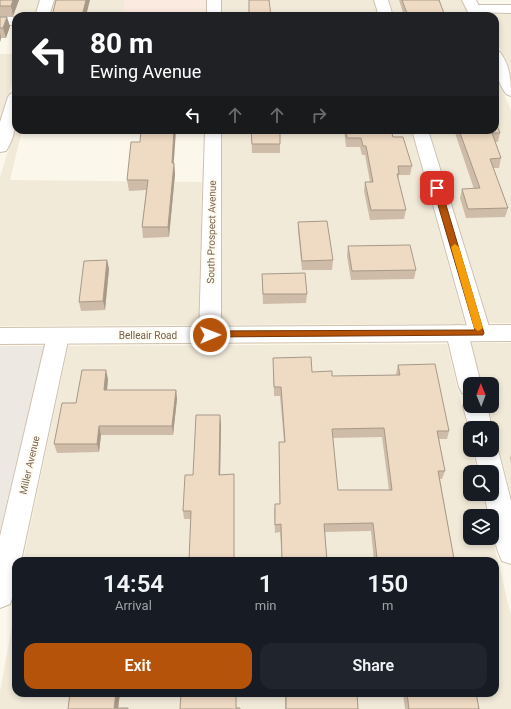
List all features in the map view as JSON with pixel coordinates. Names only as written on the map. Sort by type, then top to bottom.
[{"type":"street","points":[[43,12],[47,0]]},
{"type":"street","points":[[214,0],[214,12]]},
{"type":"street","points":[[381,0],[385,12]]},
{"type":"street","points":[[473,8],[511,9]]},
{"type":"street","points":[[0,21],[12,21]]},
{"type":"street","points":[[499,64],[511,91]]},
{"type":"street","points":[[0,147],[12,110]]},
{"type":"street","name":"South Prospect Avenue","points":[[210,335],[213,134]]},
{"type":"street","points":[[421,134],[480,333]]},
{"type":"street","points":[[457,333],[468,377]]},
{"type":"street","name":"Belleair Road","points":[[0,336],[511,333]]},
{"type":"street","name":"Miller Avenue","points":[[0,595],[58,336]]},
{"type":"street","points":[[498,501],[511,552]]},
{"type":"shaded area","points":[[0,0],[39,0],[36,12],[12,12],[12,16],[0,16]]},
{"type":"shaded area","points":[[54,0],[124,0],[124,12],[51,12]]},
{"type":"shaded area","points":[[124,0],[206,0],[206,12],[124,12]]},
{"type":"shaded area","points":[[221,0],[374,0],[377,12],[221,12]]},
{"type":"shaded area","points":[[389,0],[462,0],[468,12],[393,12]]},
{"type":"shaded area","points":[[499,13],[511,13],[511,72],[499,46]]},
{"type":"shaded area","points":[[0,54],[12,54],[12,84],[0,119]]},
{"type":"shaded area","points":[[499,83],[511,110],[511,323],[489,323],[430,134],[499,134]]},
{"type":"shaded area","points":[[13,134],[21,134],[10,180],[202,182],[199,325],[0,326],[0,177]]},
{"type":"shaded area","points":[[222,134],[412,134],[465,324],[222,325]]},
{"type":"shaded area","points":[[471,343],[511,343],[511,495],[499,449],[499,421],[492,421],[490,413],[499,413],[499,377],[480,377]]},
{"type":"shaded area","points":[[447,344],[465,421],[463,421],[463,457],[474,457],[475,465],[463,465],[463,501],[485,501],[486,509],[463,509],[463,545],[494,545],[497,557],[24,557],[68,346]]},
{"type":"shaded area","points":[[0,346],[44,346],[0,530]]},
{"type":"shaded area","points":[[499,565],[511,616],[511,709],[0,709],[0,692],[12,625],[12,697],[499,697]]},
{"type":"building","points":[[0,0],[13,0],[11,6],[0,6]]},
{"type":"building","points":[[56,0],[86,0],[83,12],[53,12]]},
{"type":"building","points":[[249,0],[269,0],[270,12],[249,12]]},
{"type":"building","points":[[402,0],[439,0],[444,12],[406,12]]},
{"type":"building","points":[[0,17],[7,17],[3,28],[0,28]]},
{"type":"building","points":[[141,134],[174,134],[172,163],[174,163],[168,227],[142,227],[148,180],[127,180],[131,142],[140,142]]},
{"type":"building","points":[[251,134],[280,134],[280,144],[252,144]]},
{"type":"building","points":[[346,134],[392,134],[393,137],[403,137],[412,166],[398,166],[399,174],[397,174],[406,210],[371,210],[365,182],[373,182],[366,146],[363,146],[361,138],[347,138]]},
{"type":"building","points":[[460,134],[492,134],[501,158],[490,159],[508,208],[468,209],[462,189],[480,188]]},
{"type":"building","points":[[327,221],[333,260],[302,261],[298,222]]},
{"type":"building","points":[[410,245],[416,270],[352,271],[348,246]]},
{"type":"building","points":[[107,260],[103,301],[79,302],[84,261]]},
{"type":"building","points":[[305,273],[307,294],[263,294],[262,274]]},
{"type":"building","points":[[311,357],[312,372],[332,371],[332,376],[400,375],[398,365],[435,364],[449,431],[437,431],[445,471],[438,471],[454,557],[377,557],[373,523],[324,524],[327,557],[282,557],[281,524],[275,525],[275,504],[280,504],[279,442],[285,442],[281,387],[274,387],[273,358]],"holes":[[[384,428],[392,490],[338,490],[332,429]]]},
{"type":"building","points":[[82,370],[106,370],[104,390],[176,390],[172,426],[99,426],[97,444],[54,444],[62,403],[76,403]]},
{"type":"building","points":[[196,415],[220,415],[219,475],[234,474],[234,557],[189,557],[191,511],[183,511],[185,475],[193,475]]},
{"type":"building","points":[[70,697],[115,697],[114,708],[128,708],[128,709],[68,709]]},
{"type":"building","points":[[181,697],[236,697],[236,708],[240,708],[240,709],[180,709]]},
{"type":"building","points":[[286,697],[357,697],[358,709],[286,709]]},
{"type":"building","points":[[408,697],[477,697],[479,709],[409,709]]},
{"type":"slow traffic","points":[[455,247],[478,328]]},
{"type":"route","points":[[210,335],[480,333],[437,188]]}]
